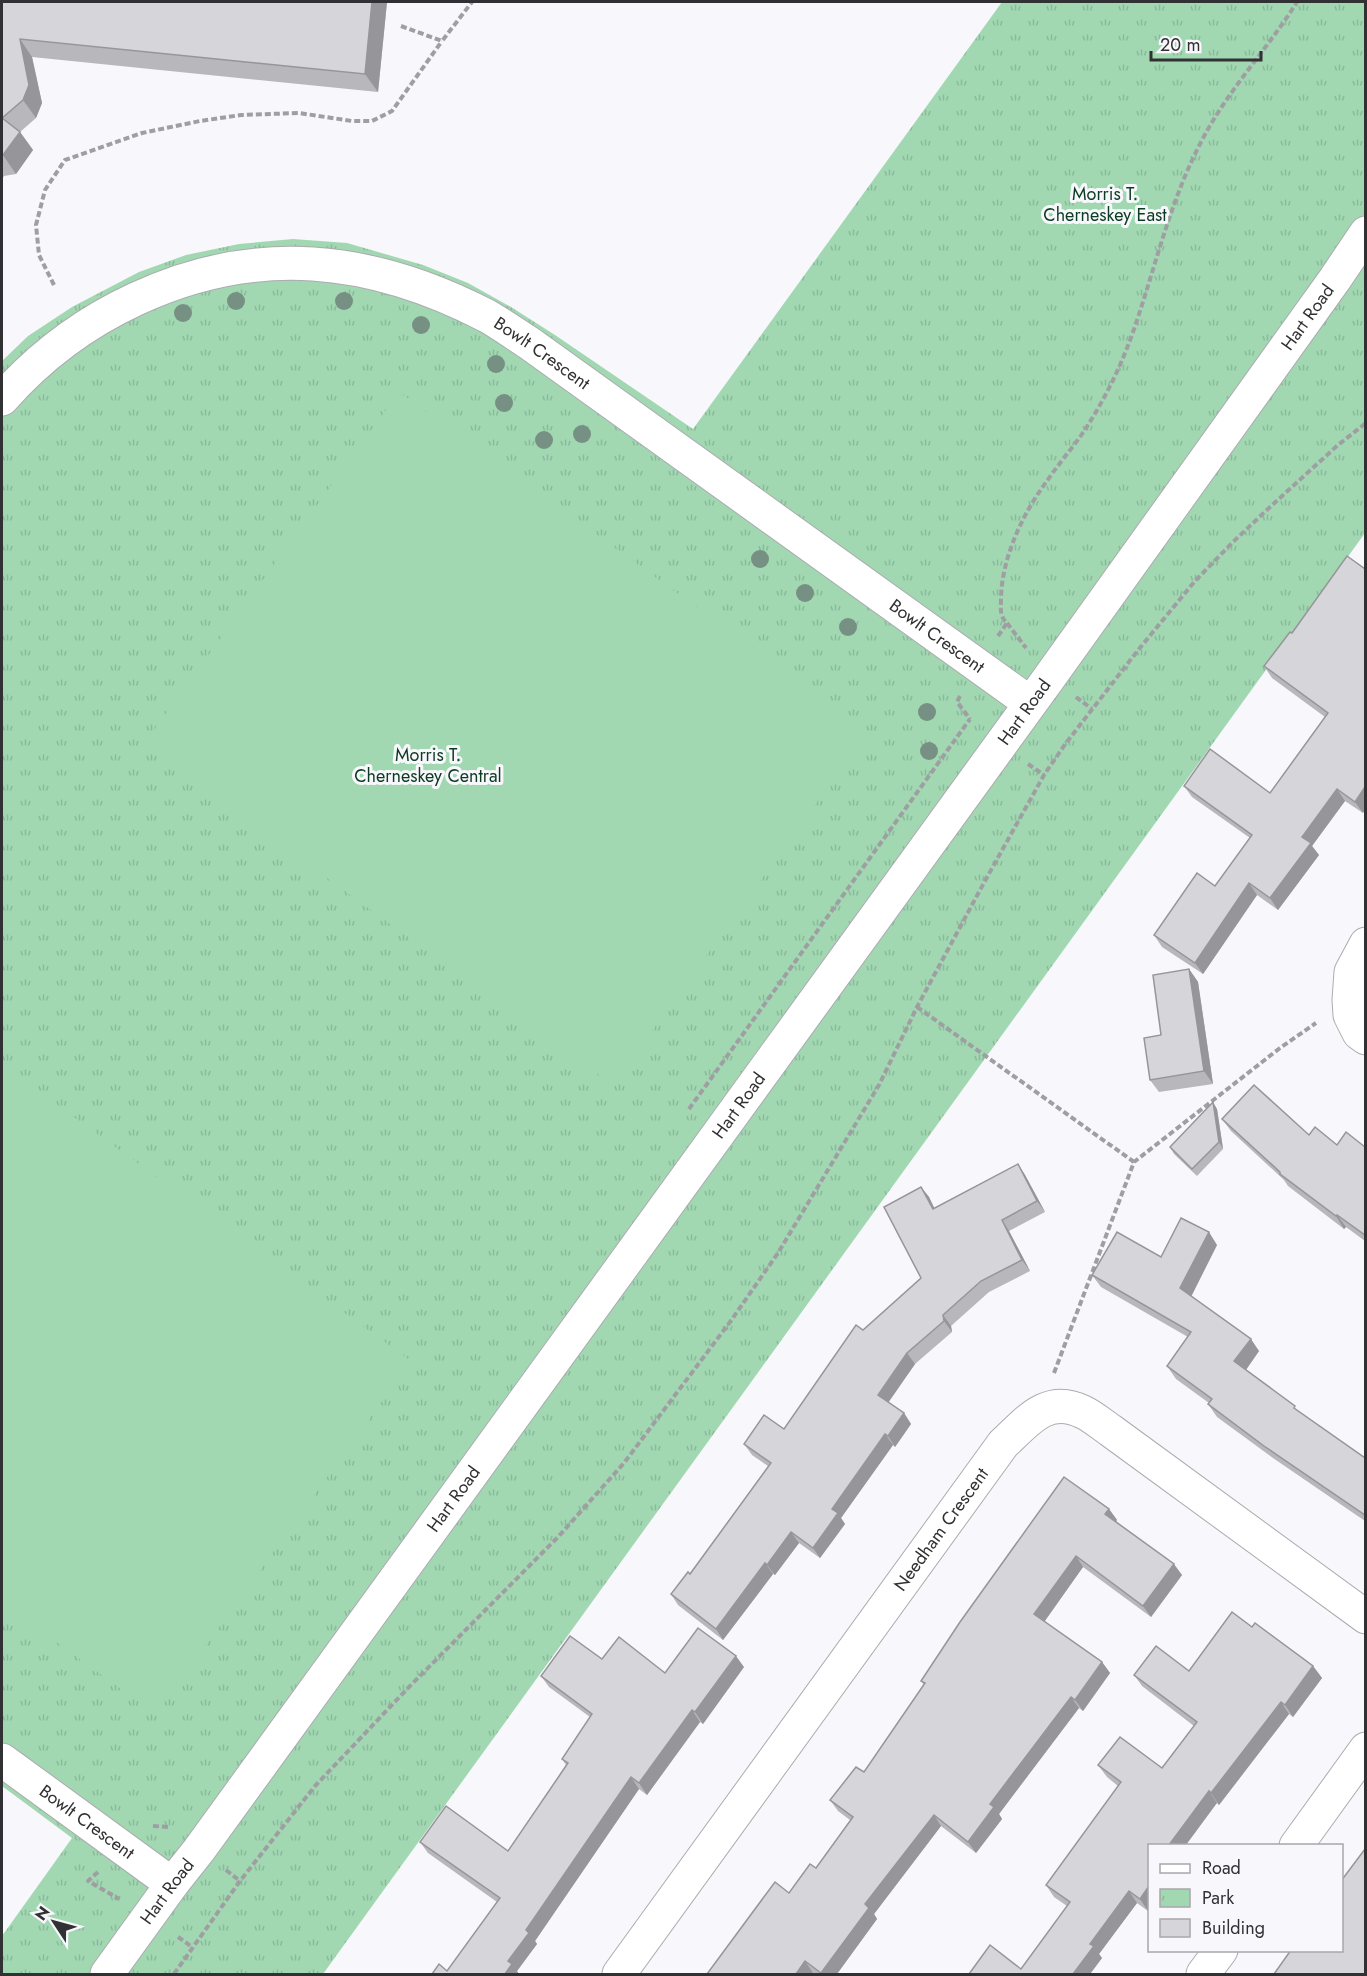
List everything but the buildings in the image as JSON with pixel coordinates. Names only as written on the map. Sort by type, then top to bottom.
[{"type":"street","name":"Hart Road","points":[[107,1974],[206,1841],[1030,703],[1321,299],[1365,233]]},
{"type":"street","name":"Bowlt Crescent","points":[[2,399],[40,361],[83,328],[160,288],[202,273],[248,265],[287,262],[327,265],[411,284],[488,317],[529,343],[1030,703]]},
{"type":"street","points":[[1365,944],[1351,972],[1350,1015],[1359,1033],[1365,1038]]},
{"type":"street","name":"Needham Crescent","points":[[618,1974],[1003,1444],[1040,1410],[1059,1405],[1082,1411],[1365,1617]]},
{"type":"street","points":[[1297,1844],[1365,1749]]},
{"type":"street","name":"Bowlt Crescent","points":[[2,1760],[172,1884]]},
{"type":"street","points":[[1203,1974],[1220,1952]]},
{"type":"path","points":[[54,285],[39,255],[36,225],[45,190],[65,160],[142,133],[200,120],[241,115],[299,113],[352,121],[372,121],[392,111],[472,2]]},
{"type":"path","points":[[980,665],[1007,623],[1000,613],[1001,587],[1010,551],[1022,522],[1045,482],[1079,438],[1103,400],[1120,364],[1133,332],[1179,191],[1200,143],[1250,65],[1284,23],[1297,2]]},
{"type":"path","points":[[401,27],[442,41]]},
{"type":"path","points":[[174,1974],[240,1881],[315,1786],[409,1687],[558,1537],[624,1463],[778,1253],[879,1085],[917,1007],[1044,775],[1132,657],[1195,581],[1233,542],[1329,453],[1365,423]]},
{"type":"path","points":[[917,1007],[1134,1162]]},
{"type":"path","points":[[1068,1336],[1134,1162],[1280,1048]]},
{"type":"green space","name":"Morris T. Cherneskey Central","points":[[1002,2],[1365,2],[1365,533],[323,1974],[2,1974],[2,1936],[72,1838],[2,1786],[2,361],[28,336],[72,307],[139,272],[186,255],[239,244],[293,239],[347,243],[423,265],[468,283],[555,335],[693,429]]},
{"type":"green space","points":[[399,392],[868,731],[613,1085],[143,745]]},
{"type":"green space","points":[[2,1065],[411,1361],[156,1714],[2,1603]]},
{"type":"park label","name":"Morris T. Cherneskey East","points":[[1105,204]]}]
